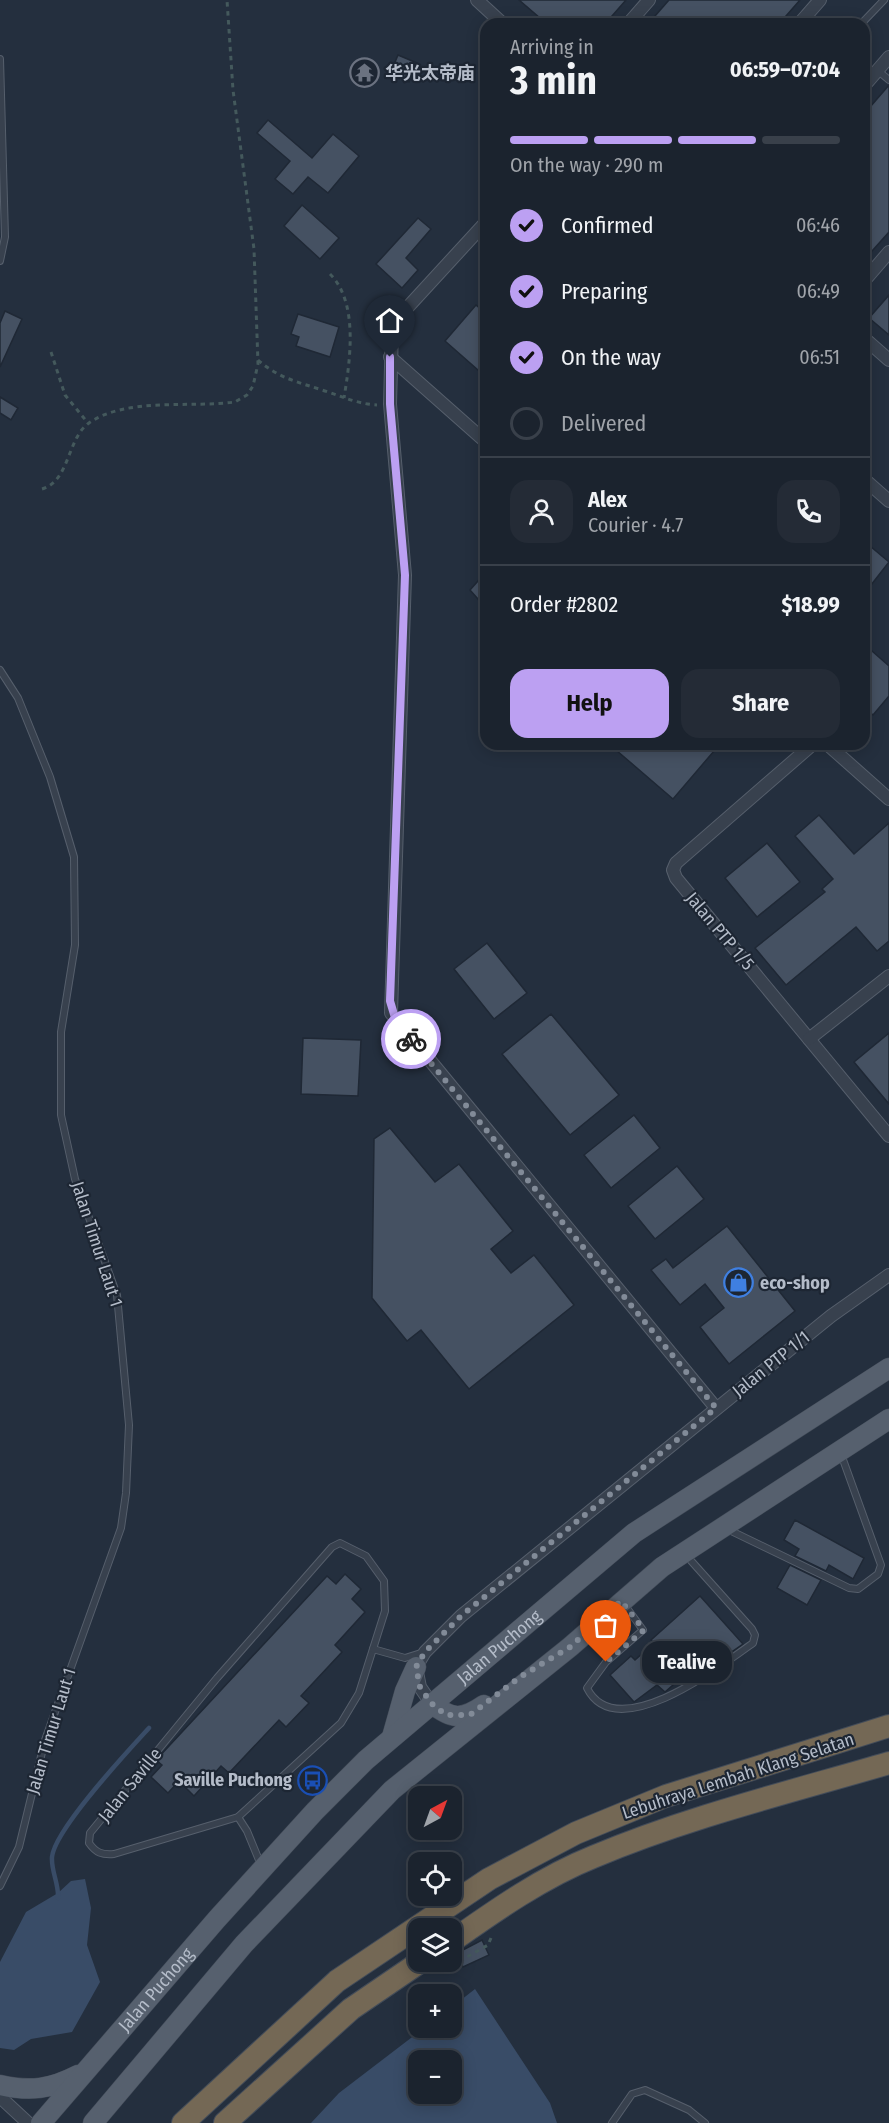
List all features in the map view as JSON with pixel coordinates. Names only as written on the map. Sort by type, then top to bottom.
[{"type":"highway","name":"Lebuhraya Lembah Klang Selatan","points":[[183,2123],[337,1981],[489,1880],[576,1833],[666,1796],[889,1726]]},
{"type":"highway","name":"Lebuhraya Lembah Klang Selatan","points":[[462,1934],[508,1902],[591,1857],[678,1825],[889,1763]]},
{"type":"highway","points":[[225,2123],[351,2009],[408,1970]]},
{"type":"main road","name":"Jalan Puchong","points":[[41,2123],[315,1811],[392,1737],[634,1533],[889,1368]]},
{"type":"main road","name":"Jalan Puchong","points":[[93,2123],[244,1944],[392,1790],[570,1647],[621,1601],[684,1553],[889,1419]]},
{"type":"main road","points":[[431,1703],[446,1715],[470,1715],[520,1677],[570,1647]]},
{"type":"main road","points":[[392,1737],[405,1691],[420,1660]]},
{"type":"main road","points":[[0,2085],[17,2089],[54,2087],[87,2071]]},
{"type":"street","points":[[633,18],[649,0]]},
{"type":"street","points":[[804,18],[820,0]]},
{"type":"street","points":[[477,1],[496,18]]},
{"type":"street","points":[[870,79],[889,57]]},
{"type":"street","points":[[480,229],[396,320],[392,329],[390,404],[405,575],[392,1013],[716,1408]]},
{"type":"street","points":[[870,274],[889,252]]},
{"type":"street","points":[[870,344],[889,360]]},
{"type":"street","points":[[390,357],[480,437]]},
{"type":"street","points":[[870,484],[889,501]]},
{"type":"street","name":"Jalan PTP 1/5","points":[[806,750],[676,863],[673,870],[676,878],[889,1136]]},
{"type":"street","points":[[834,750],[889,799]]},
{"type":"street","points":[[808,1039],[889,976]]},
{"type":"street","name":"Jalan PTP 1/1","points":[[420,1660],[461,1616],[831,1316],[889,1275]]},
{"type":"street","points":[[420,1660],[420,1687],[431,1703]]},
{"type":"street","points":[[0,2097],[28,2123]]},
{"type":"lane","points":[[867,18],[884,0]]},
{"type":"lane","points":[[0,59],[5,237],[0,261]]},
{"type":"lane","points":[[878,70],[889,81]]},
{"type":"lane","name":"Jalan Timur Laut 1","points":[[0,670],[18,698],[46,767],[74,856],[75,945],[61,1032],[61,1115],[75,1179],[117,1295],[129,1425],[126,1492],[121,1528],[45,1740],[19,1847],[0,1886]]},
{"type":"lane","points":[[723,1527],[849,1588],[858,1589],[878,1574],[882,1565],[840,1452]]},
{"type":"lane","name":"Jalan Saville","points":[[340,1543],[366,1556],[384,1581],[385,1611],[373,1649],[359,1693],[341,1723],[238,1817],[114,1854],[104,1855],[94,1850],[89,1843],[90,1833],[217,1678],[332,1547],[340,1543]]},
{"type":"lane","points":[[621,1601],[644,1630],[606,1662],[587,1688],[593,1700],[604,1707],[645,1706],[690,1688],[753,1643],[756,1635],[752,1629],[684,1553]]},
{"type":"lane","points":[[373,1649],[420,1660]]},
{"type":"lane","points":[[238,1817],[248,1832],[263,1869]]},
{"type":"lane","points":[[612,2123],[632,2094],[645,2090],[689,2110],[705,2123]]},
{"type":"path","points":[[42,489],[50,486],[61,471],[75,439],[88,423],[118,410],[235,402],[247,395],[254,386],[258,375],[258,360],[254,249],[233,90],[227,0]]},
{"type":"path","points":[[330,274],[335,279],[345,304],[350,336],[344,398]]},
{"type":"path","points":[[51,352],[65,395],[88,423]]},
{"type":"path","points":[[258,360],[278,376],[356,403],[390,404]]},
{"type":"path","points":[[462,1960],[488,1945],[492,1937]]},
{"type":"water","points":[[85,1879],[91,1908],[87,1945],[100,1982],[72,2032],[31,2039],[14,2050],[0,2048],[0,1962],[26,1912],[58,1893],[71,1881]]},
{"type":"water","points":[[475,1989],[550,2103],[557,2123],[311,2123],[339,2093],[411,2038],[462,2038],[462,1999]]},
{"type":"building","points":[[519,0],[626,0],[610,18],[540,18]]},
{"type":"building","points":[[669,0],[800,0],[784,18],[653,18]]},
{"type":"building","points":[[398,55],[417,63],[409,82],[390,74]]},
{"type":"building","points":[[889,85],[889,232],[870,253],[870,107]]},
{"type":"building","points":[[268,120],[312,158],[333,134],[359,156],[328,193],[308,177],[293,194],[275,179],[290,161],[257,133]]},
{"type":"building","points":[[302,205],[339,238],[320,259],[284,226]]},
{"type":"building","points":[[418,218],[431,229],[406,258],[418,270],[402,288],[376,264]]},
{"type":"building","points":[[889,295],[889,335],[870,317]]},
{"type":"building","points":[[476,305],[480,309],[480,372],[445,341]]},
{"type":"building","points":[[5,311],[22,319],[0,367],[0,323]]},
{"type":"building","points":[[298,314],[339,327],[330,357],[296,346],[299,337],[291,334]]},
{"type":"building","points":[[0,397],[18,408],[11,420],[0,413]]},
{"type":"building","points":[[870,546],[889,562],[870,586]]},
{"type":"building","points":[[480,579],[480,601],[470,590]]},
{"type":"building","points":[[870,649],[889,666],[889,696],[873,715],[870,712]]},
{"type":"building","points":[[616,750],[715,750],[673,799]]},
{"type":"building","points":[[819,815],[854,854],[889,823],[889,941],[877,951],[856,927],[786,985],[755,948],[825,892],[822,889],[833,879],[795,836]]},
{"type":"building","points":[[767,843],[800,882],[757,917],[725,878]]},
{"type":"building","points":[[487,943],[527,993],[494,1019],[454,969]]},
{"type":"building","points":[[551,1014],[619,1095],[570,1135],[502,1054]]},
{"type":"building","points":[[889,1033],[889,1104],[854,1062]]},
{"type":"building","points":[[303,1038],[361,1040],[358,1096],[301,1094]]},
{"type":"building","points":[[634,1115],[660,1148],[611,1188],[584,1155]]},
{"type":"building","points":[[390,1128],[435,1182],[459,1164],[513,1231],[491,1249],[511,1273],[534,1255],[574,1305],[469,1389],[421,1330],[407,1341],[372,1298],[374,1139]]},
{"type":"building","points":[[677,1166],[704,1199],[655,1239],[628,1206]]},
{"type":"building","name":"eco-shop","points":[[727,1226],[795,1311],[729,1364],[700,1327],[724,1308],[705,1284],[680,1305],[651,1270],[666,1259],[673,1268]]},
{"type":"building","points":[[795,1520],[864,1558],[853,1579],[829,1565],[826,1571],[795,1556],[799,1549],[784,1540]]},
{"type":"building","points":[[790,1565],[821,1580],[807,1605],[777,1588]]},
{"type":"building","points":[[345,1574],[361,1589],[352,1599],[365,1612],[335,1645],[342,1652],[301,1696],[309,1703],[286,1727],[279,1720],[229,1773],[221,1766],[194,1796],[179,1781],[168,1793],[151,1777],[162,1765],[156,1760],[327,1576],[336,1584]]},
{"type":"building","points":[[700,1596],[743,1644],[714,1664],[707,1655],[665,1692],[657,1685],[634,1702],[610,1675],[631,1656],[635,1660],[654,1643],[651,1640]]},
{"type":"building","points":[[482,1940],[489,1955],[463,1967],[462,1950]]},
{"type":"waterway","points":[[58,1898],[52,1862],[56,1844],[93,1791],[149,1728]]},
{"type":"way so far","points":[[411,1039],[716,1408],[461,1616],[425,1652],[416,1667],[420,1687],[431,1703],[446,1715],[460,1717],[470,1715],[520,1677],[570,1647],[621,1601],[644,1630],[606,1662]]},
{"type":"place","name":"华光太帝庙","points":[[364,73]]},
{"type":"place","name":"eco-shop","points":[[739,1283]]},
{"type":"place","name":"Tealive","points":[[606,1662]]},
{"type":"place","name":"Saville Puchong","points":[[313,1780]]},
{"type":"route","points":[[390,357],[390,404],[405,575],[401,744],[390,1001],[396,1021],[411,1039]]}]
